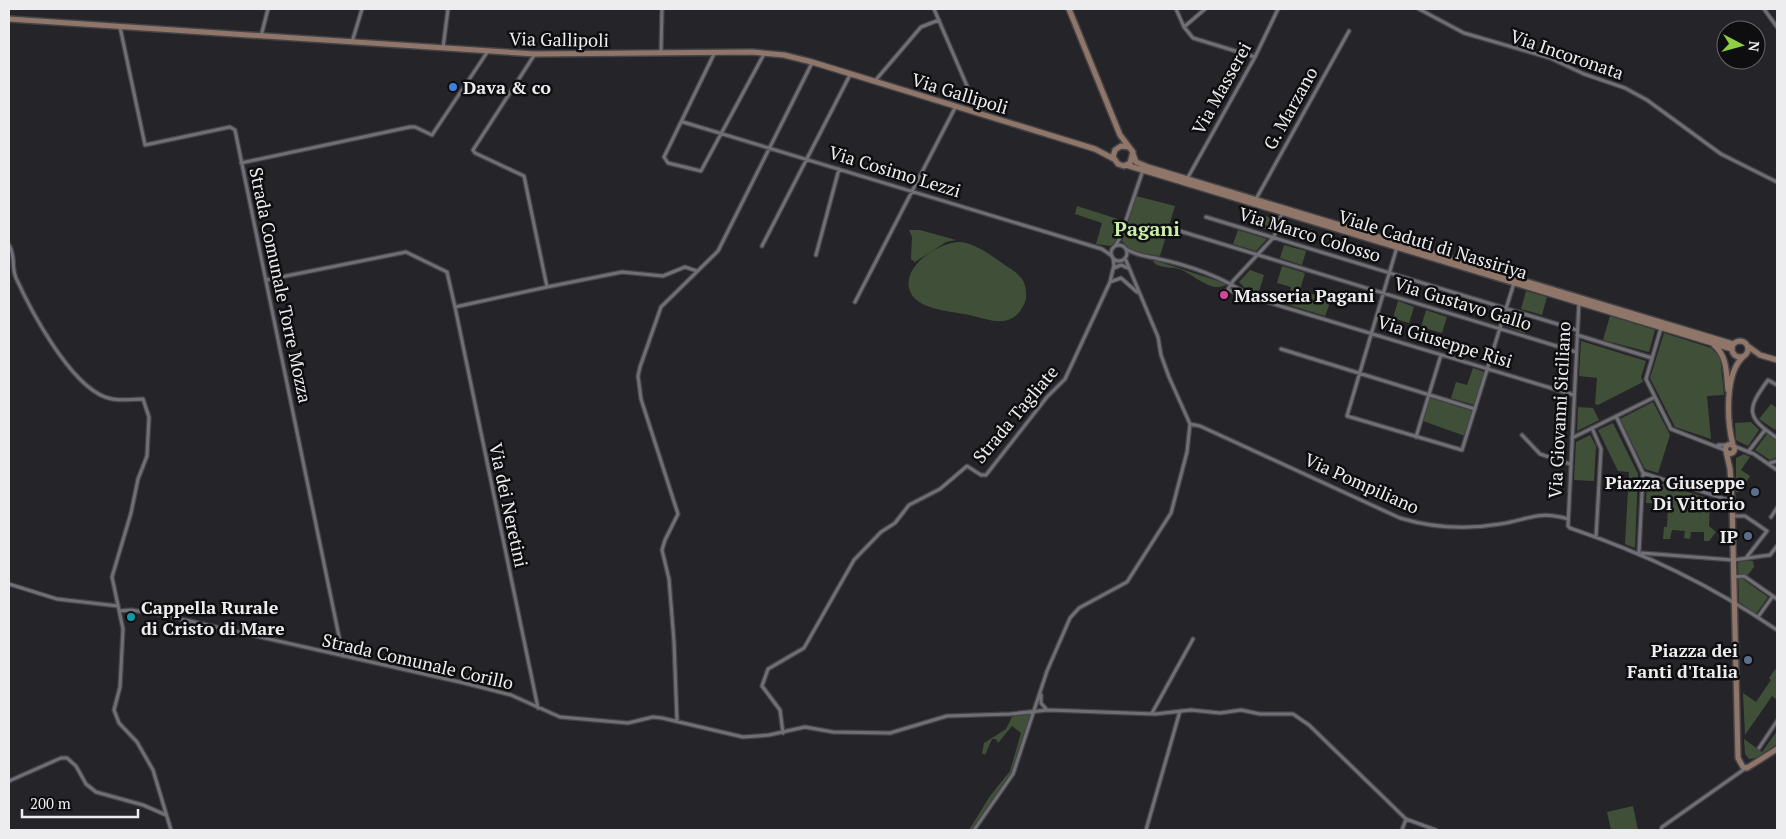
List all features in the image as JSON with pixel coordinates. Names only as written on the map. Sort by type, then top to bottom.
[{"type":"main road","points":[[1070,9],[1120,135],[1133,154],[1132,161],[1126,165]]},
{"type":"main road","name":"Via Gallipoli","points":[[9,20],[535,54],[764,52],[812,62],[1095,149],[1108,151],[1118,148],[1129,148]]},
{"type":"main road","points":[[1114,159],[1120,135]]},
{"type":"main road","name":"Via Gallipoli","points":[[1095,149],[1114,159],[1120,165],[1126,165]]},
{"type":"main road","name":"Viale Caduti di Nassiriya","points":[[1133,154],[1136,162],[1141,165],[1733,349]]},
{"type":"main road","name":"Viale Caduti di Nassiriya","points":[[1126,165],[1733,349]]},
{"type":"main road","points":[[1729,393],[1736,365],[1733,349],[1740,340],[1760,354],[1777,360]]},
{"type":"main road","points":[[1710,342],[1723,354],[1726,363],[1730,422],[1735,449],[1730,469]]},
{"type":"main road","points":[[1736,365],[1745,355],[1748,346]]},
{"type":"main road","points":[[1733,349],[1738,357],[1760,354]]},
{"type":"main road","points":[[1730,422],[1726,448],[1730,469],[1732,501],[1738,758],[1743,767],[1747,768],[1777,749]]},
{"type":"main road","points":[[1726,448],[1735,449]]},
{"type":"main road","points":[[1726,448],[1735,449]]},
{"type":"street","points":[[261,36],[268,9]]},
{"type":"street","points":[[352,42],[362,9]]},
{"type":"street","points":[[443,48],[448,9]]},
{"type":"street","points":[[661,53],[662,9]]},
{"type":"street","points":[[936,9],[980,114]]},
{"type":"street","points":[[1176,9],[1184,27],[1193,38],[1254,57]]},
{"type":"street","points":[[1184,27],[1205,9]]},
{"type":"street","name":"Via Masserei","points":[[1187,179],[1278,9]]},
{"type":"street","name":"Via Incoronata","points":[[1419,9],[1464,33],[1550,58],[1584,74],[1625,88],[1647,100],[1721,154],[1777,182]]},
{"type":"street","points":[[1764,9],[1777,27]]},
{"type":"street","points":[[874,82],[921,27],[939,20]]},
{"type":"street","name":"Strada Comunale Torre Mozza","points":[[120,27],[145,144],[233,127],[343,656]]},
{"type":"street","name":"G. Marzano","points":[[1255,200],[1349,31]]},
{"type":"street","points":[[241,163],[410,127],[415,127],[432,135],[488,50]]},
{"type":"street","points":[[715,52],[664,160],[668,163],[701,171],[764,52]]},
{"type":"street","points":[[535,54],[473,150],[524,176],[547,287]]},
{"type":"street","points":[[677,721],[669,579],[662,550],[678,514],[647,422],[638,376],[661,307],[718,251],[812,62]]},
{"type":"street","points":[[762,246],[850,75]]},
{"type":"street","points":[[855,302],[956,106]]},
{"type":"street","name":"Via Cosimo Lezzi","points":[[683,122],[1098,248],[1112,257]]},
{"type":"street","points":[[816,255],[839,169]]},
{"type":"street","points":[[1129,269],[1112,257],[1143,169]]},
{"type":"street","points":[[1232,283],[1274,237],[1282,212]]},
{"type":"street","name":"Via Marco Colosso","points":[[1206,217],[1577,330]]},
{"type":"street","name":"Via Gustavo Gallo","points":[[1170,228],[1576,352]]},
{"type":"street","points":[[974,830],[1012,774],[1042,686],[1064,630],[1074,612],[1127,582],[1171,514],[1187,452],[1190,424],[1167,370],[1158,337],[1129,269],[1126,250],[1121,245],[1120,238]]},
{"type":"street","points":[[9,245],[12,250],[13,270],[17,280],[44,332],[63,361],[104,397],[120,400],[143,399],[147,407],[149,417],[147,456],[138,479],[131,512],[112,577],[123,629],[120,687],[114,705],[115,716],[137,742],[153,770],[171,830]]},
{"type":"street","points":[[1114,247],[1121,245]]},
{"type":"street","name":"Via Cosimo Lezzi","points":[[1098,248],[1114,247]]},
{"type":"street","points":[[1397,247],[1347,416],[1458,450],[1464,448],[1514,283]]},
{"type":"street","name":"Via Giuseppe Risi","points":[[1126,250],[1137,255],[1160,259],[1232,283],[1251,297]]},
{"type":"street","name":"Via dei Neretini","points":[[266,280],[406,252],[447,272],[456,307],[538,708]]},
{"type":"street","name":"Via Giuseppe Risi","points":[[1126,257],[1137,255]]},
{"type":"street","name":"Strada Tagliate","points":[[783,732],[780,710],[762,686],[768,669],[804,648],[854,560],[881,532],[895,523],[909,505],[940,489],[967,466],[981,475],[986,475],[1047,397],[1065,379],[1110,282],[1113,268],[1112,257]]},
{"type":"street","points":[[1119,261],[1126,257]]},
{"type":"street","points":[[1113,268],[1121,265],[1129,269]]},
{"type":"street","points":[[456,307],[622,272],[664,276],[685,267],[697,271]]},
{"type":"street","points":[[1110,282],[1121,278],[1139,294]]},
{"type":"street","name":"Via Giuseppe Risi","points":[[1232,283],[1228,289],[1235,293],[1574,395]]},
{"type":"street","name":"Via Giovanni Siciliano","points":[[1568,519],[1579,302]]},
{"type":"street","points":[[1661,328],[1646,379],[1672,430],[1726,448]]},
{"type":"street","points":[[1577,335],[1652,358]]},
{"type":"street","points":[[1281,349],[1475,408]]},
{"type":"street","points":[[1416,436],[1441,355]]},
{"type":"street","points":[[1777,385],[1768,380],[1754,399],[1752,408],[1753,420],[1777,438]]},
{"type":"street","points":[[1572,438],[1655,397]]},
{"type":"street","points":[[1616,416],[1643,473],[1638,553]]},
{"type":"street","name":"Via Pompiliano","points":[[1190,424],[1200,426],[1400,518],[1416,523],[1438,528],[1467,528],[1501,524],[1541,514],[1568,519],[1570,528],[1638,553],[1734,600],[1777,630]]},
{"type":"street","points":[[1592,428],[1601,449],[1596,537]]},
{"type":"street","points":[[1748,452],[1765,430]]},
{"type":"street","points":[[1522,435],[1540,454],[1570,464]]},
{"type":"street","points":[[1735,449],[1748,452],[1777,470]]},
{"type":"street","points":[[1769,464],[1777,461]]},
{"type":"street","points":[[1643,473],[1732,501]]},
{"type":"street","points":[[1771,517],[1777,508]]},
{"type":"street","points":[[1732,516],[1745,516],[1767,531],[1746,558]]},
{"type":"street","name":"Via Pompiliano","points":[[1638,553],[1733,560],[1770,555],[1777,546]]},
{"type":"street","points":[[1733,577],[1744,576],[1777,599]]},
{"type":"street","points":[[9,584],[58,599],[118,606]]},
{"type":"street","points":[[1758,617],[1773,596]]},
{"type":"street","name":"Strada Comunale Corillo","points":[[119,611],[131,610],[163,615],[502,693],[560,717],[628,723],[653,717],[744,736],[783,732],[805,727],[833,732],[890,733],[947,716],[1010,714],[1048,710],[1152,714],[1201,710],[1220,713],[1241,710],[1260,714],[1296,716],[1309,725],[1406,819]]},
{"type":"street","points":[[1152,714],[1193,639]]},
{"type":"street","points":[[1042,686],[1041,703],[1048,710]]},
{"type":"street","points":[[1146,830],[1180,711]]},
{"type":"street","points":[[1759,748],[1777,721]]},
{"type":"street","points":[[9,781],[61,758],[67,758],[76,766],[86,784],[96,792],[143,805],[166,815]]},
{"type":"street","points":[[1661,830],[1662,827],[1747,768]]},
{"type":"street","points":[[1402,830],[1406,819],[1436,830]]},
{"type":"green space","points":[[1136,196],[1175,206],[1160,256],[1131,251],[1122,241]]},
{"type":"green space","points":[[1077,206],[1124,221],[1118,240],[1111,246],[1096,244],[1102,223],[1075,214]]},
{"type":"green space","points":[[1255,213],[1275,219],[1271,231],[1251,225]]},
{"type":"green space","points":[[909,230],[920,230],[956,240],[946,242],[915,262],[911,259],[912,237]]},
{"type":"green space","points":[[1238,230],[1267,239],[1256,251],[1233,244]]},
{"type":"green space","points":[[961,242],[975,246],[1020,276],[1025,285],[1026,298],[1020,311],[1014,317],[1008,320],[994,321],[934,308],[919,302],[913,297],[908,282],[916,265],[933,251],[952,243]]},
{"type":"green space","points":[[1284,245],[1306,251],[1302,265],[1280,258]]},
{"type":"green space","points":[[1153,261],[1227,284],[1215,287],[1184,271],[1160,266]]},
{"type":"green space","points":[[1282,266],[1305,273],[1300,290],[1331,300],[1325,316],[1286,304],[1291,287],[1277,283]]},
{"type":"green space","points":[[1250,270],[1264,275],[1258,295],[1250,293],[1239,282]]},
{"type":"green space","points":[[1526,291],[1547,297],[1542,315],[1521,309]]},
{"type":"green space","points":[[1398,301],[1414,307],[1409,323],[1393,318]]},
{"type":"green space","points":[[1426,310],[1447,317],[1442,333],[1421,327]]},
{"type":"green space","points":[[1508,312],[1529,319],[1525,333],[1504,326]]},
{"type":"green space","points":[[1610,316],[1655,330],[1649,352],[1603,340]]},
{"type":"green space","points":[[1664,333],[1711,348],[1720,357],[1724,395],[1707,396],[1711,439],[1675,427],[1650,378]]},
{"type":"green space","points":[[1581,341],[1646,361],[1641,377],[1643,382],[1598,405],[1595,404],[1597,378],[1579,376]]},
{"type":"green space","points":[[1473,368],[1484,372],[1474,405],[1451,398],[1456,382],[1467,385]]},
{"type":"green space","points":[[1430,398],[1472,411],[1465,436],[1423,421]]},
{"type":"green space","points":[[1653,402],[1670,435],[1658,473],[1645,469],[1620,419]]},
{"type":"green space","points":[[1771,404],[1777,408],[1777,427],[1775,430],[1759,419]]},
{"type":"green space","points":[[1578,407],[1593,408],[1599,420],[1577,431]]},
{"type":"green space","points":[[1751,422],[1759,430],[1748,446],[1736,440],[1735,423]]},
{"type":"green space","points":[[1613,423],[1638,474],[1635,548],[1625,544],[1629,472],[1618,471],[1598,430]]},
{"type":"green space","points":[[1767,434],[1777,441],[1777,457],[1770,460],[1755,450]]},
{"type":"green space","points":[[1590,435],[1596,446],[1594,481],[1574,480],[1576,442]]},
{"type":"green space","points":[[1744,454],[1750,457],[1741,470],[1750,476],[1740,492],[1736,492],[1736,458]]},
{"type":"green space","points":[[1647,479],[1710,499],[1709,526],[1716,532],[1709,541],[1704,541],[1704,532],[1691,532],[1690,539],[1684,538],[1685,531],[1672,530],[1670,539],[1663,539],[1664,527],[1667,527],[1668,504],[1646,503]]},
{"type":"green space","points":[[1741,561],[1753,561],[1754,567],[1744,580],[1768,597],[1756,614],[1739,602],[1738,563]]},
{"type":"green space","points":[[1777,667],[1777,700],[1772,696],[1745,735],[1743,693],[1756,702],[1771,680],[1769,678]]},
{"type":"green space","points":[[1031,714],[1011,774],[973,830],[969,830],[990,796],[1010,771],[1021,733],[1012,726],[998,743],[996,739],[992,739],[985,755],[982,753],[984,743],[1006,729],[1013,715]]},
{"type":"green space","points":[[1777,731],[1777,744],[1756,758],[1749,759],[1745,754],[1744,739],[1762,752]]},
{"type":"green space","points":[[1633,806],[1638,830],[1611,830],[1607,812]]},
{"type":"place","name":"Dava & co","points":[[453,87]]},
{"type":"place","name":"Masseria Pagani","points":[[1224,295]]},
{"type":"place","name":"Piazza Giuseppe Di Vittorio","points":[[1755,492]]},
{"type":"place","name":"IP","points":[[1748,536]]},
{"type":"place","name":"Cappella Rurale di Cristo di Mare","points":[[131,617]]},
{"type":"place","name":"Piazza dei Fanti d'Italia","points":[[1748,660]]},
{"type":"district","name":"Pagani","points":[[1147,228]]}]
